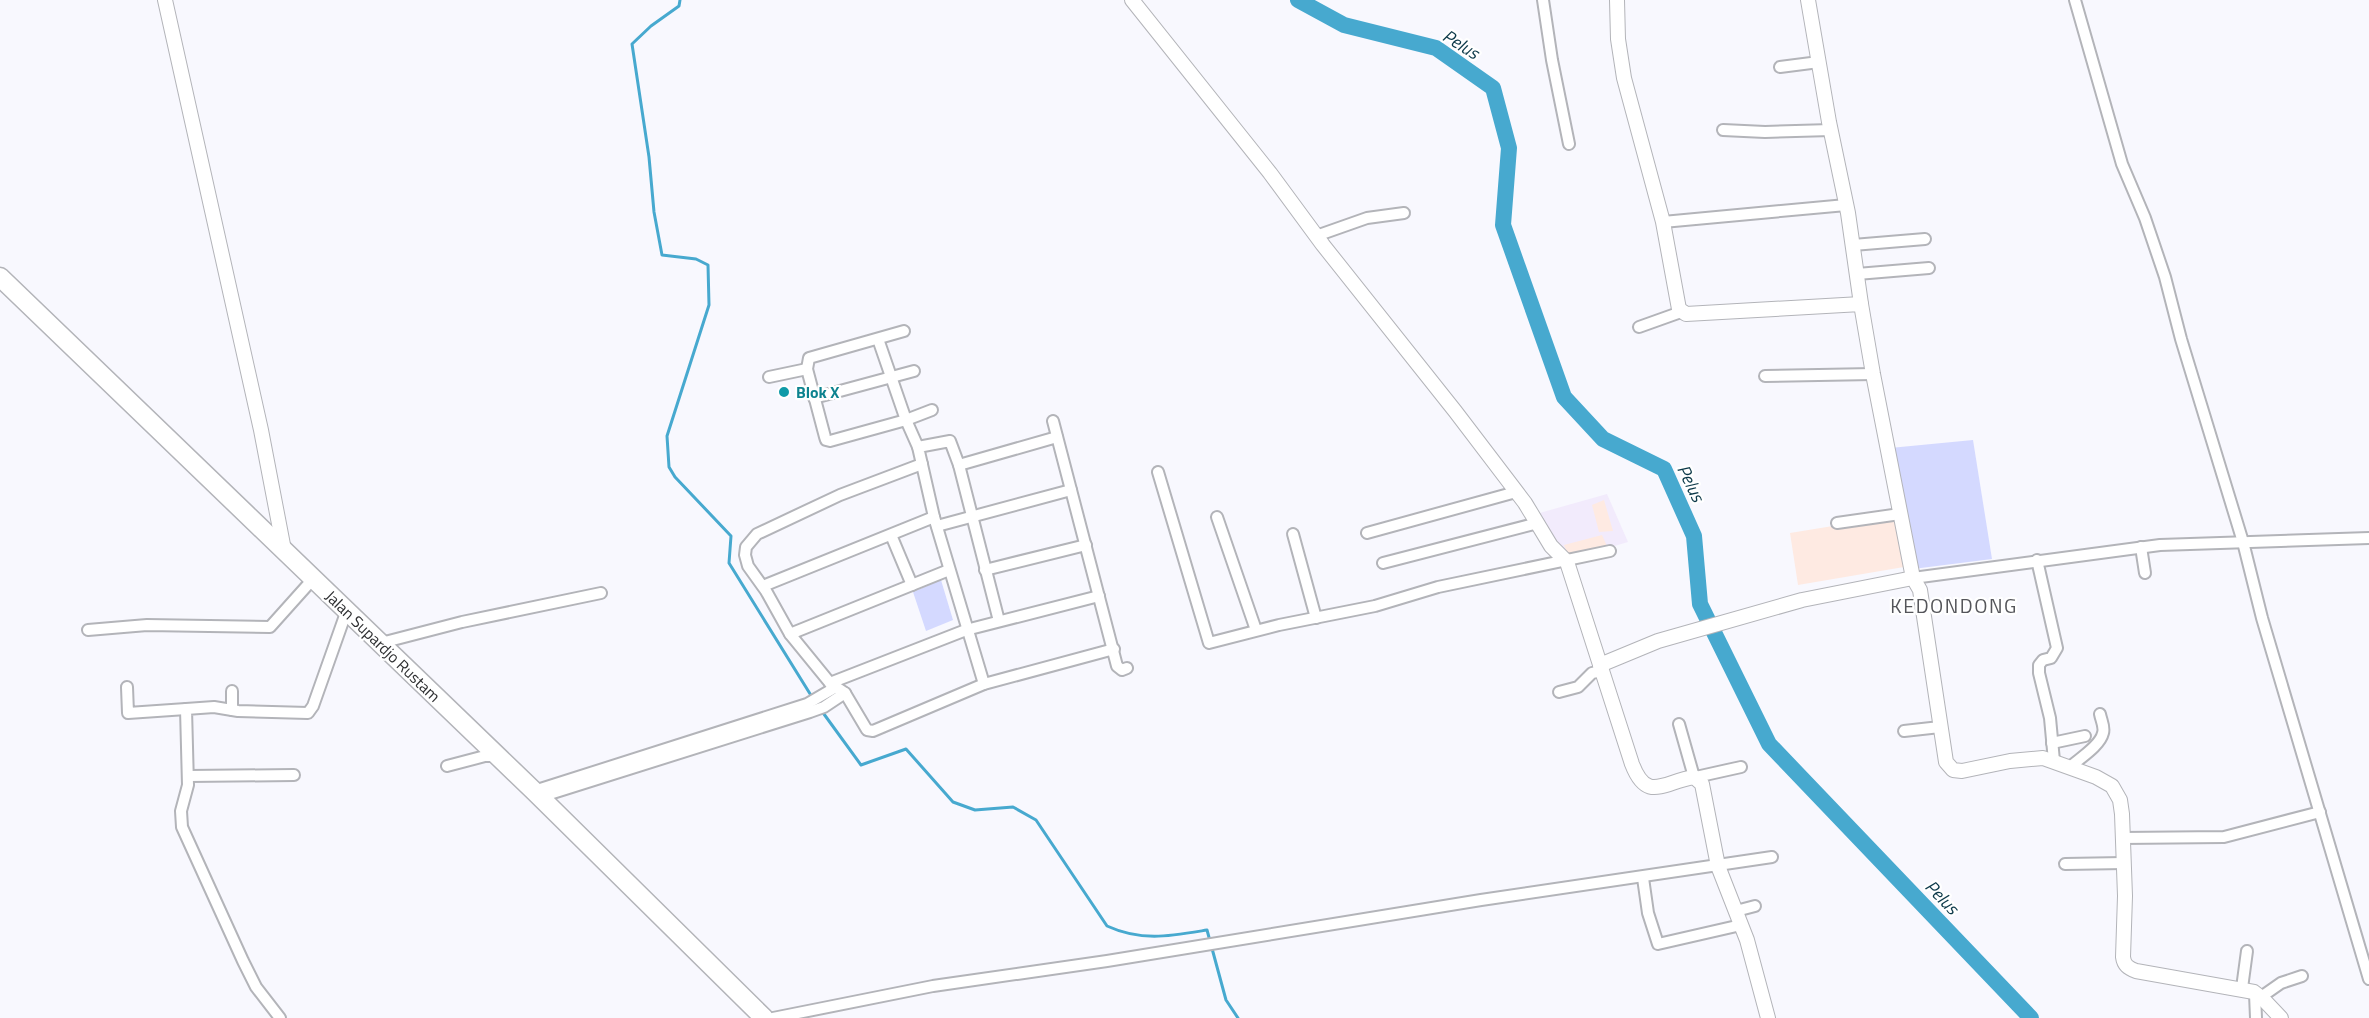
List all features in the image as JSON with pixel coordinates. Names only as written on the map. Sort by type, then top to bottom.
[{"type":"highway","name":"Jalan Supardjo Rustam","points":[[0,277],[537,794],[764,1018]]},
{"type":"street","points":[[165,0],[261,430],[284,550]]},
{"type":"street","points":[[1132,0],[1455,411],[1516,492],[1551,546],[1567,562],[1632,764],[1641,783],[1648,787],[1656,787],[1741,767]]},
{"type":"street","points":[[1543,0],[1569,144]]},
{"type":"street","points":[[1617,0],[1618,39],[1624,78],[1663,222],[1677,304],[1681,312]]},
{"type":"street","points":[[1808,0],[1853,245],[1873,375],[1913,578],[1920,590],[1946,762],[1953,770],[1962,771],[2032,758],[2054,761],[2096,777],[2112,786],[2120,800],[2124,863],[2123,957],[2129,969],[2252,993],[2281,1018]]},
{"type":"street","points":[[2075,0],[2118,153],[2145,218],[2165,277],[2181,339],[2243,542],[2317,813],[2369,979]]},
{"type":"street","points":[[1780,67],[1819,62]]},
{"type":"street","points":[[1723,130],[1831,130]]},
{"type":"street","points":[[1663,222],[1846,205]]},
{"type":"street","points":[[1316,236],[1367,219],[1404,213]]},
{"type":"street","points":[[1853,245],[1925,239]]},
{"type":"street","points":[[1857,274],[1929,268]]},
{"type":"street","points":[[1639,327],[1681,312],[1686,314],[1861,304]]},
{"type":"street","points":[[904,331],[812,356],[807,369],[826,440],[906,420],[932,410]]},
{"type":"street","points":[[878,339],[906,420],[918,447],[935,522],[984,684]]},
{"type":"street","points":[[770,376],[807,369]]},
{"type":"street","points":[[814,398],[914,371]]},
{"type":"street","points":[[1765,376],[1873,375]]},
{"type":"street","points":[[1053,421],[1117,666],[1119,669],[1127,668]]},
{"type":"street","points":[[958,465],[1057,437]]},
{"type":"street","points":[[918,447],[950,441],[999,621]]},
{"type":"street","points":[[922,464],[840,495],[757,534],[746,547],[745,555],[748,566],[763,586],[790,634],[837,688],[866,728],[873,731],[984,684],[1114,650]]},
{"type":"street","points":[[1158,472],[1209,643],[1256,630],[1375,606],[1438,587],[1567,562],[1610,551]]},
{"type":"street","points":[[763,586],[891,535],[935,522],[970,516],[1071,490]]},
{"type":"street","points":[[1367,532],[1516,492]]},
{"type":"street","points":[[1837,524],[1900,514]]},
{"type":"street","points":[[1217,517],[1256,630]]},
{"type":"street","points":[[1383,563],[1538,523]]},
{"type":"street","points":[[1293,534],[1316,618]]},
{"type":"street","points":[[891,535],[912,585]]},
{"type":"street","points":[[1559,692],[1578,687],[1592,673],[1658,641],[1802,600],[1913,578],[2141,547],[2369,538]]},
{"type":"street","points":[[985,570],[1086,545]]},
{"type":"street","points":[[2141,547],[2145,573]]},
{"type":"street","points":[[2037,560],[2057,648],[2051,657],[2043,660],[2039,669],[2050,718],[2054,761]]},
{"type":"street","points":[[790,634],[949,570]]},
{"type":"street","points":[[88,630],[147,625],[270,627],[313,579]]},
{"type":"street","points":[[381,643],[462,622],[601,593]]},
{"type":"street","points":[[537,794],[809,708],[821,703],[837,688],[966,630],[1099,596]]},
{"type":"street","points":[[127,687],[128,713],[214,707],[305,714],[311,710],[347,610]]},
{"type":"street","points":[[232,691],[232,710]]},
{"type":"street","points":[[186,709],[189,776],[181,811],[182,827],[256,987],[280,1018]]},
{"type":"street","points":[[2070,767],[2093,748],[2103,735],[2104,728],[2100,714]]},
{"type":"street","points":[[1679,724],[1695,777],[1702,784],[1718,866],[1742,925],[1768,1018]]},
{"type":"street","points":[[1905,731],[1940,727]]},
{"type":"street","points":[[2052,743],[2085,736]]},
{"type":"street","points":[[447,766],[485,756],[497,756]]},
{"type":"street","points":[[189,776],[294,775]]},
{"type":"street","points":[[2122,838],[2224,837],[2317,813]]},
{"type":"street","points":[[773,1018],[933,986],[1107,962],[1481,900],[1643,878],[1772,857]]},
{"type":"street","points":[[2065,864],[2124,863]]},
{"type":"street","points":[[1643,878],[1648,913],[1658,944],[1742,925]]},
{"type":"street","points":[[1736,911],[1755,906]]},
{"type":"street","points":[[2247,951],[2256,1018]]},
{"type":"street","points":[[2252,993],[2302,976]]},
{"type":"shaded area","points":[[1973,440],[1992,559],[1913,569],[1890,448]]},
{"type":"shaded area","points":[[1607,494],[1628,542],[1568,560],[1536,514]]},
{"type":"shaded area","points":[[1604,500],[1613,531],[1599,532],[1592,505]]},
{"type":"shaded area","points":[[1894,516],[1904,567],[1798,585],[1790,533]]},
{"type":"shaded area","points":[[1602,535],[1607,546],[1568,555],[1564,545]]},
{"type":"shaded area","points":[[941,580],[953,620],[926,631],[913,592]]},
{"type":"waterway","points":[[680,0],[679,6],[651,26],[632,44],[649,157],[654,212],[662,255],[696,259],[708,265],[709,305],[667,436],[669,467],[675,477],[731,536],[729,563],[812,697]]},
{"type":"waterway","name":"Pelus","points":[[1298,0],[1344,25],[1436,48],[1493,88],[1509,148],[1503,225],[1564,397],[1603,439],[1664,469],[1694,536],[1700,604],[1769,744],[2031,1018]]},
{"type":"waterway","points":[[821,710],[861,765],[906,749],[953,802],[975,810],[1013,807],[1036,820],[1107,926],[1145,936],[1169,936],[1207,930],[1226,1000],[1238,1018]]},
{"type":"place","name":"Blok X","points":[[784,392]]},
{"type":"district","name":"KEDONDONG","points":[[1954,605]]}]
